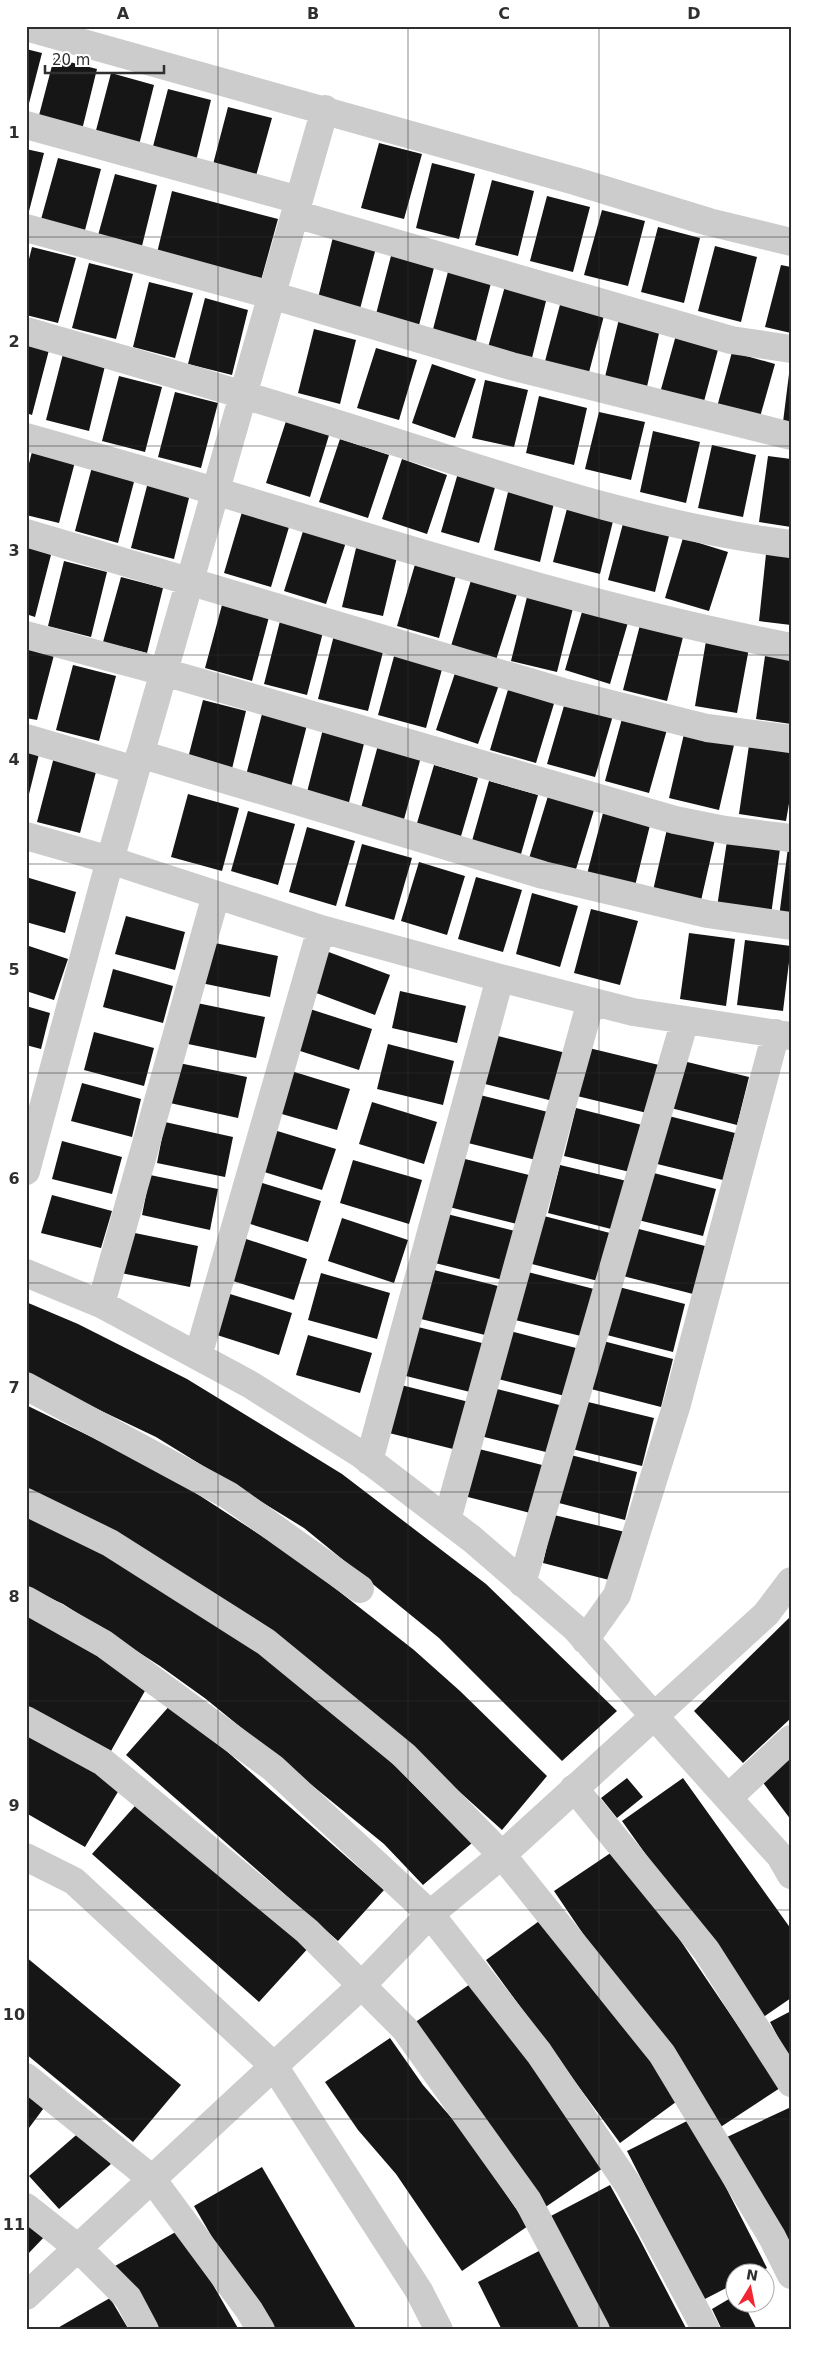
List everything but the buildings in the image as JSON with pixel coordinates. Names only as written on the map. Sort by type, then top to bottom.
[{"type":"street","points":[[26,27],[325,109],[575,181],[709,222],[791,242]]},
{"type":"street","points":[[26,1171],[110,860],[192,580],[215,491],[325,109]]},
{"type":"street","points":[[26,125],[731,340],[791,349]]},
{"type":"street","points":[[26,228],[272,295],[511,366],[791,436]]},
{"type":"street","points":[[26,331],[243,394],[614,509],[730,536],[791,544]]},
{"type":"street","points":[[26,437],[215,491],[487,574],[596,604],[706,631],[791,647]]},
{"type":"street","points":[[26,532],[563,692],[707,728],[791,739]]},
{"type":"street","points":[[26,635],[164,672],[675,820],[725,830],[791,838]]},
{"type":"street","points":[[26,738],[138,762],[543,876],[707,914],[791,926]]},
{"type":"street","points":[[26,836],[110,860],[321,929],[500,978],[633,1012],[783,1035],[676,1404],[617,1595],[585,1640]]},
{"type":"street","points":[[101,1304],[216,895]]},
{"type":"street","points":[[198,1356],[321,929]]},
{"type":"street","points":[[369,1461],[500,978]]},
{"type":"street","points":[[447,1520],[591,1001]]},
{"type":"street","points":[[522,1583],[685,1020]]},
{"type":"street","points":[[26,1273],[101,1304],[250,1385],[369,1461],[447,1520],[575,1628],[780,1856],[791,1875]]},
{"type":"street","points":[[26,1386],[228,1495],[360,1589]]},
{"type":"street","points":[[26,1502],[110,1543],[266,1642],[405,1756],[502,1855],[662,2054],[772,2237],[791,2275]]},
{"type":"street","points":[[26,2296],[361,1986],[430,1914],[502,1855],[653,1715],[766,1614],[791,1581]]},
{"type":"street","points":[[26,1600],[104,1644],[273,1768],[430,1914],[539,2053],[629,2186],[706,2330]]},
{"type":"street","points":[[26,1720],[103,1762],[307,1931],[405,2029],[528,2201],[596,2330]]},
{"type":"street","points":[[728,1798],[791,1739]]},
{"type":"street","points":[[574,1788],[706,1950],[791,2083]]},
{"type":"street","points":[[26,1858],[74,1881],[274,2066],[419,2291],[439,2330]]},
{"type":"street","points":[[26,2077],[152,2179],[249,2310],[261,2330]]},
{"type":"street","points":[[26,2207],[78,2248],[128,2298],[145,2330]]}]
